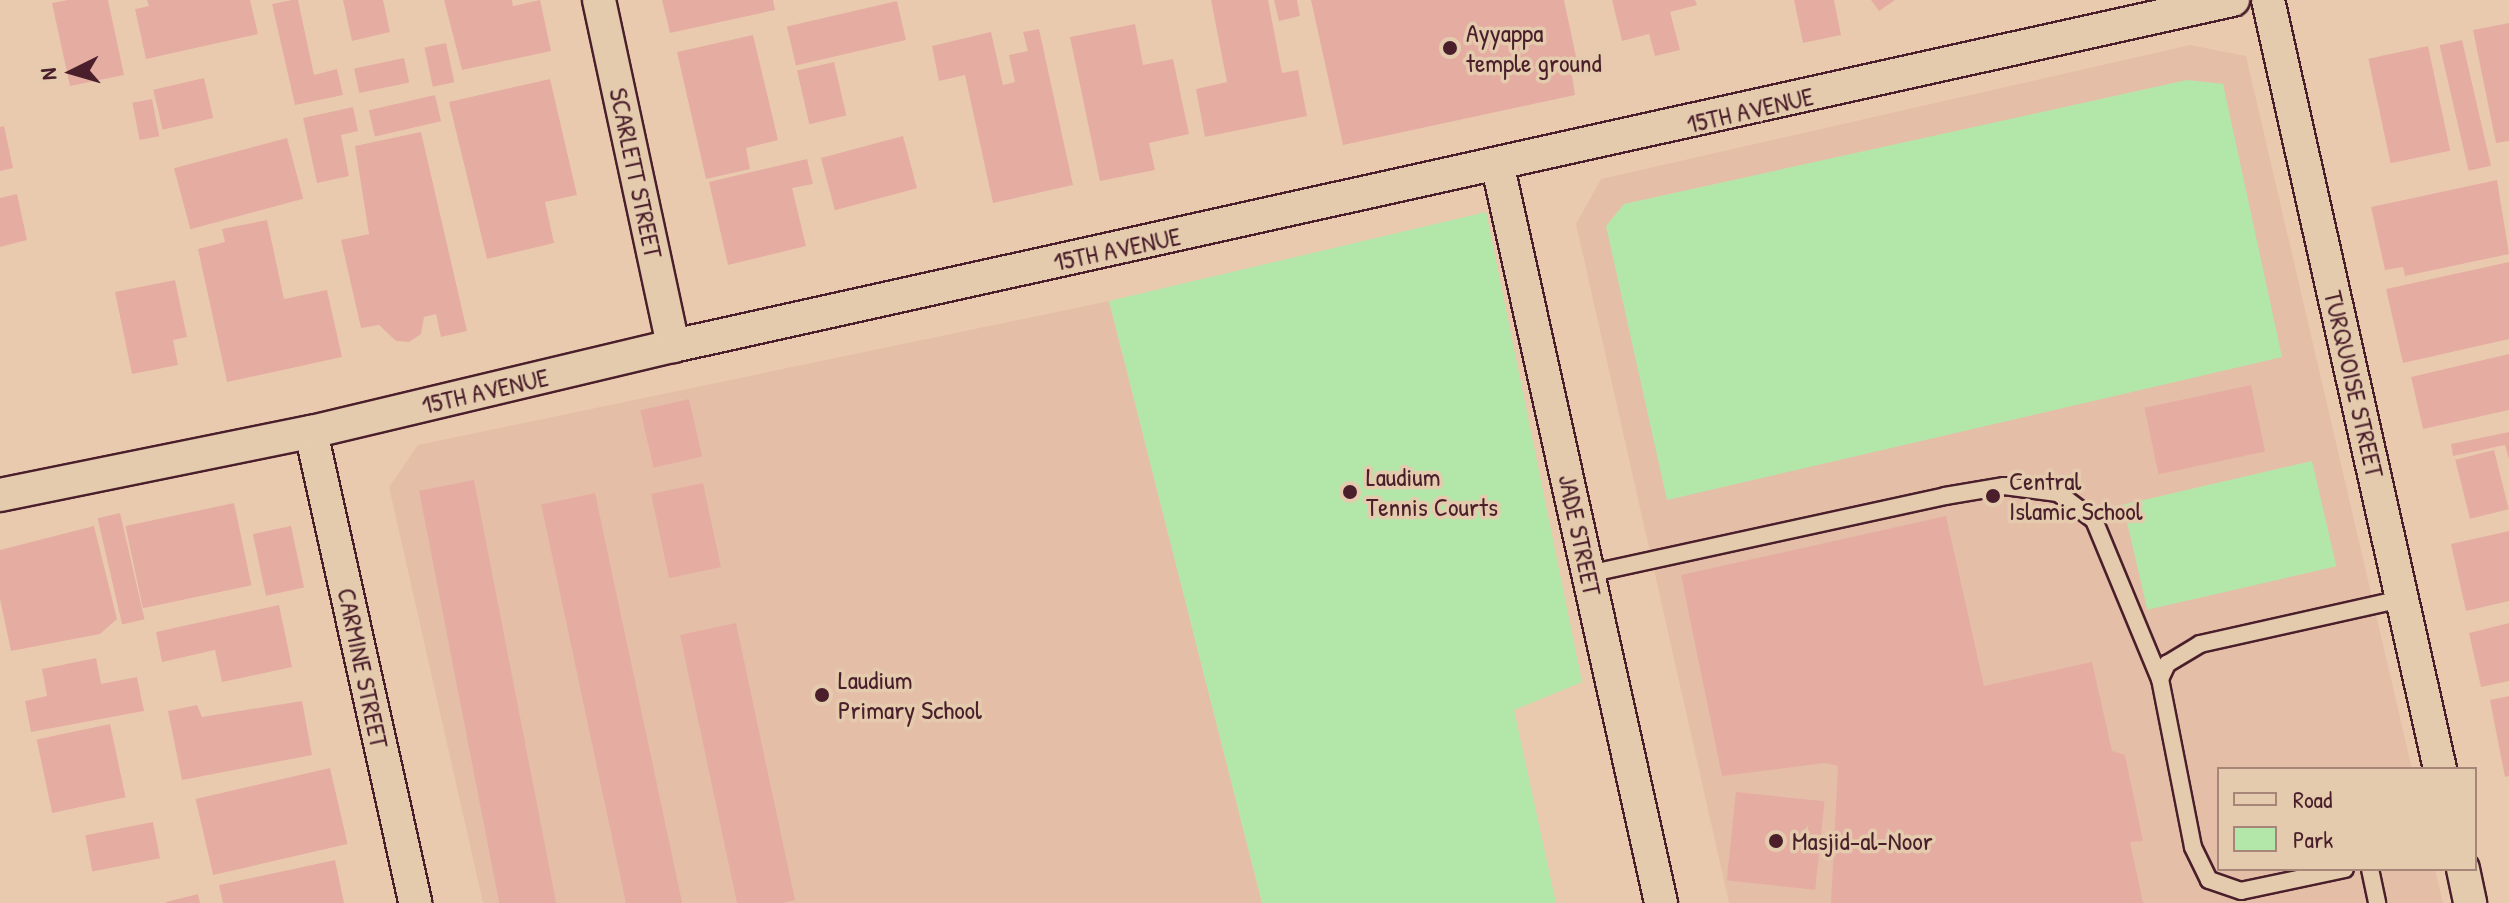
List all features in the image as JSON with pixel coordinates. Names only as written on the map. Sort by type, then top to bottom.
[{"type":"street","name":"SCARLETT STREET","points":[[599,0],[673,346]]},
{"type":"street","name":"15TH AVENUE","points":[[0,495],[311,432],[673,346],[1498,167],[2233,0]]},
{"type":"street","name":"TURQUOISE STREET","points":[[2268,0],[2440,767]]},
{"type":"street","name":"JADE STREET","points":[[1498,167],[1661,903]]},
{"type":"street","name":"CARMINE STREET","points":[[311,432],[415,903]]},
{"type":"street","points":[[2463,871],[2470,903]]},
{"type":"lane","points":[[1588,574],[1945,496],[2004,486],[2058,493],[2094,520],[2160,679]]},
{"type":"lane","points":[[2338,871],[2256,895],[2227,889],[2209,880],[2198,862],[2159,693],[2160,679],[2167,664],[2200,644],[2402,599]]},
{"type":"lane","points":[[2370,871],[2377,903]]},
{"type":"shaded area","name":"Central Islamic School","points":[[2190,45],[2246,56],[2412,767],[2217,767],[2217,871],[2435,871],[2443,903],[1729,903],[1576,224],[1601,179]]},
{"type":"shaded area","name":"Laudium Primary School","points":[[1109,301],[1262,903],[483,903],[389,487],[418,445]]},
{"type":"green space","points":[[2187,80],[2223,84],[2282,357],[1667,500],[1606,226],[1624,204]]},
{"type":"green space","name":"Laudium Tennis Courts","points":[[1486,212],[1582,682],[1514,710],[1556,903],[1262,903],[1109,301]]},
{"type":"green space","points":[[2312,461],[2336,566],[2147,610],[2123,505]]},
{"type":"building","points":[[108,0],[124,75],[70,86],[52,3]]},
{"type":"building","points":[[147,0],[250,0],[258,34],[146,59],[135,9],[149,6]]},
{"type":"building","points":[[298,0],[314,75],[337,69],[343,95],[295,105],[272,4]]},
{"type":"building","points":[[343,0],[383,0],[390,32],[352,41]]},
{"type":"building","points":[[444,0],[512,0],[513,6],[540,0],[551,51],[462,70]]},
{"type":"building","points":[[662,0],[773,0],[775,10],[670,33]]},
{"type":"building","points":[[1211,0],[1268,0],[1282,73],[1298,70],[1307,116],[1205,137],[1196,89],[1227,82]]},
{"type":"building","points":[[1274,0],[1297,0],[1300,16],[1279,21]]},
{"type":"building","name":"Ayyappa temple ground","points":[[1311,0],[1564,0],[1578,66],[1571,69],[1575,95],[1343,145]]},
{"type":"building","points":[[1612,0],[1695,0],[1697,5],[1670,12],[1680,50],[1655,56],[1649,34],[1622,41]]},
{"type":"building","points":[[1794,0],[1834,0],[1841,35],[1803,43]]},
{"type":"building","points":[[1871,0],[1895,0],[1879,11]]},
{"type":"building","points":[[897,1],[906,40],[796,65],[787,26]]},
{"type":"building","points":[[2509,23],[2509,141],[2496,143],[2473,30]]},
{"type":"building","points":[[1135,24],[1143,65],[1173,59],[1189,134],[1149,143],[1155,170],[1100,181],[1070,37]]},
{"type":"building","points":[[1039,29],[1073,185],[993,203],[965,75],[939,81],[932,46],[991,32],[1003,85],[1015,82],[1009,55],[1028,51],[1023,32]]},
{"type":"building","points":[[753,35],[778,140],[746,148],[750,169],[706,179],[677,52]]},
{"type":"building","points":[[2462,40],[2491,166],[2469,171],[2440,45]]},
{"type":"building","points":[[446,43],[454,82],[433,87],[424,48]]},
{"type":"building","points":[[2428,46],[2450,151],[2391,163],[2368,59]]},
{"type":"building","points":[[404,58],[409,82],[359,93],[354,69]]},
{"type":"building","points":[[834,62],[846,116],[809,124],[797,71]]},
{"type":"building","points":[[204,78],[213,118],[163,130],[153,90]]},
{"type":"building","points":[[550,79],[577,195],[545,202],[554,243],[487,259],[449,102]]},
{"type":"building","points":[[435,95],[441,121],[375,137],[369,110]]},
{"type":"building","points":[[152,99],[159,136],[140,140],[132,103]]},
{"type":"building","points":[[353,107],[358,131],[341,135],[349,176],[317,183],[303,118]]},
{"type":"building","points":[[4,126],[13,168],[0,171],[0,127]]},
{"type":"building","points":[[421,132],[467,331],[441,337],[436,314],[424,317],[421,334],[409,342],[396,341],[379,325],[361,328],[341,240],[369,234],[355,146]]},
{"type":"building","points":[[903,136],[917,188],[835,210],[821,158]]},
{"type":"building","points":[[287,138],[303,199],[190,229],[174,168]]},
{"type":"building","points":[[807,159],[813,184],[792,188],[806,246],[728,265],[709,182]]},
{"type":"building","points":[[2497,180],[2509,254],[2405,276],[2403,267],[2385,270],[2371,207]]},
{"type":"building","points":[[17,194],[27,240],[0,247],[0,198]]},
{"type":"building","points":[[267,220],[284,299],[327,290],[342,357],[227,382],[198,249],[225,242],[222,229]]},
{"type":"building","points":[[2509,262],[2509,339],[2403,363],[2386,289]]},
{"type":"building","points":[[175,280],[187,337],[173,340],[178,365],[132,374],[115,292]]},
{"type":"building","points":[[2509,354],[2509,410],[2423,429],[2411,377]]},
{"type":"building","points":[[2251,385],[2265,452],[2159,474],[2144,408]]},
{"type":"building","points":[[689,399],[702,456],[654,468],[640,410]]},
{"type":"building","points":[[2509,432],[2509,459],[2505,445],[2453,456],[2451,444]]},
{"type":"building","points":[[2494,450],[2509,509],[2470,519],[2455,460]]},
{"type":"building","points":[[474,480],[556,903],[499,903],[419,491]]},
{"type":"building","points":[[703,483],[721,567],[669,578],[651,494]]},
{"type":"building","points":[[595,493],[682,903],[626,903],[541,504]]},
{"type":"building","points":[[234,503],[251,585],[143,608],[125,526]]},
{"type":"building","points":[[120,513],[145,619],[122,624],[98,518]]},
{"type":"building","points":[[1946,516],[1984,686],[2092,662],[2112,751],[2125,755],[2143,841],[2130,842],[2143,903],[1831,903],[1838,766],[1825,763],[1722,776],[1681,575]]},
{"type":"building","points":[[94,526],[117,619],[100,634],[11,651],[0,599],[0,550]]},
{"type":"building","points":[[291,526],[304,588],[266,596],[253,534]]},
{"type":"building","points":[[2509,531],[2509,601],[2466,611],[2451,544]]},
{"type":"building","points":[[279,605],[292,667],[222,682],[215,650],[162,662],[156,632]]},
{"type":"building","points":[[736,623],[795,900],[782,903],[737,903],[680,635]]},
{"type":"building","points":[[2509,623],[2509,681],[2481,687],[2469,633]]},
{"type":"building","points":[[96,658],[101,684],[137,677],[144,711],[31,732],[25,701],[47,696],[42,669]]},
{"type":"building","points":[[2509,696],[2509,776],[2505,777],[2490,700]]},
{"type":"building","points":[[302,701],[312,755],[182,780],[168,711],[197,705],[202,717]]},
{"type":"building","points":[[110,724],[126,797],[52,813],[37,740]]},
{"type":"building","points":[[330,768],[348,844],[213,875],[196,799]]},
{"type":"building","name":"Masjid-al-Noor","points":[[1736,792],[1825,801],[1815,890],[1727,881]]},
{"type":"building","points":[[153,822],[160,858],[92,871],[85,835]]},
{"type":"building","points":[[335,860],[344,903],[223,903],[219,885]]},
{"type":"building","points":[[198,894],[200,903],[166,903],[166,902]]},
{"type":"place","name":"Ayyappa temple ground","points":[[1450,48]]},
{"type":"place","name":"Laudium Tennis Courts","points":[[1350,492]]},
{"type":"place","name":"Central Islamic School","points":[[1993,496]]},
{"type":"place","name":"Laudium Primary School","points":[[822,695]]},
{"type":"place","name":"Masjid-al-Noor","points":[[1776,841]]}]
